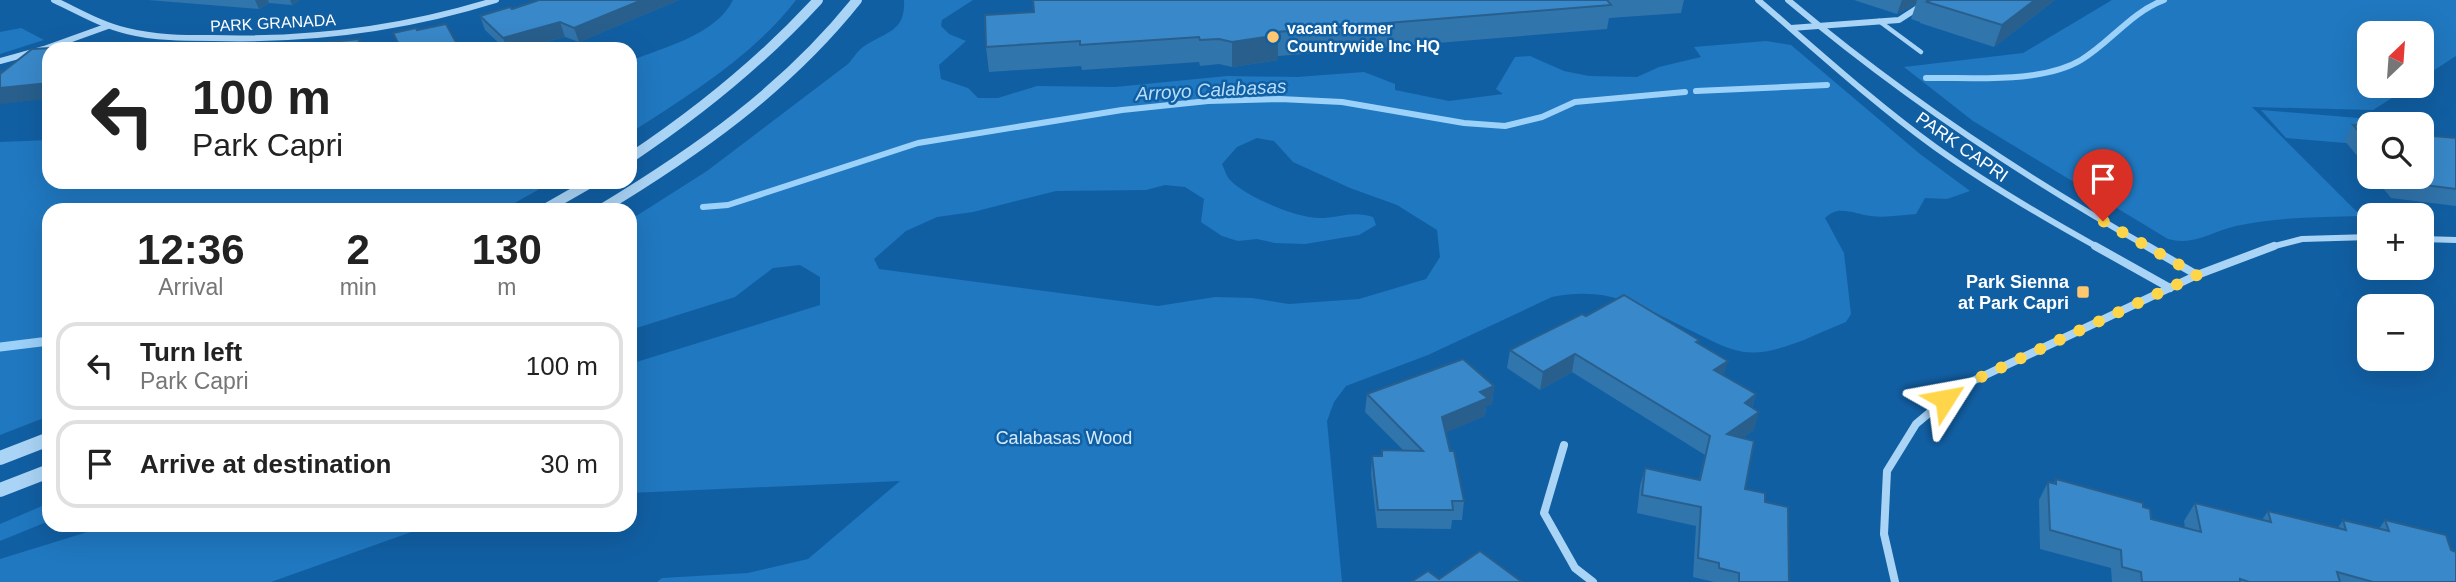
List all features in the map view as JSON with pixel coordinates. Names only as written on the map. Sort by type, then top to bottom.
[{"type":"street","name":"PARK GRANADA","points":[[54,0],[108,26],[158,37],[270,39],[344,33],[417,21],[496,0]]},
{"type":"street","points":[[637,153],[704,106],[756,64],[791,31],[818,0]]},
{"type":"street","points":[[637,187],[748,108],[830,34],[857,0]]},
{"type":"street","name":"PARK CAPRI","points":[[1758,0],[1864,92],[1935,147],[2017,202],[2170,288]]},
{"type":"street","name":"PARK CAPRI","points":[[1788,0],[1904,93],[1962,135],[2033,180],[2197,275]]},
{"type":"street","points":[[1791,28],[1899,20],[1930,0]]},
{"type":"street","points":[[63,42],[108,26]]},
{"type":"street","points":[[0,61],[42,50]]},
{"type":"street","points":[[555,203],[580,189]]},
{"type":"street","points":[[611,203],[634,189]]},
{"type":"street","points":[[1895,582],[1884,534],[1887,471],[1916,424],[1960,387],[2197,275],[2260,250],[2302,239],[2357,237]]},
{"type":"street","points":[[2434,239],[2456,240]]},
{"type":"street","points":[[0,458],[42,442]]},
{"type":"street","points":[[1564,445],[1544,513],[1575,568],[1593,582]]},
{"type":"street","points":[[0,490],[42,474]]},
{"type":"lane","points":[[1879,22],[1921,52]]},
{"type":"green space","points":[[733,0],[796,0],[760,39],[719,73],[637,128],[637,58],[702,31],[725,12]]},
{"type":"green space","name":"Calabasas Wood","points":[[904,0],[973,0],[942,20],[941,26],[949,34],[966,41],[939,65],[941,79],[968,88],[978,98],[998,98],[1037,86],[1115,87],[1227,76],[1297,77],[1364,72],[1395,84],[1395,90],[1449,101],[1503,94],[1496,89],[1515,57],[1530,56],[1564,71],[1589,76],[1637,77],[1659,67],[1701,57],[1694,47],[1766,41],[1791,45],[1920,154],[1970,191],[1947,199],[1925,198],[1916,214],[1876,217],[1841,211],[1825,218],[1844,253],[1851,314],[1846,322],[1783,347],[1770,351],[1737,351],[1626,301],[1609,296],[1573,294],[1552,297],[1428,355],[1346,386],[1334,402],[1327,421],[1342,582],[657,582],[662,578],[748,573],[808,559],[900,481],[637,493],[637,362],[820,305],[820,277],[800,265],[773,268],[735,297],[637,328],[637,216],[707,171],[848,64],[861,49],[892,30],[901,19]],"holes":[[[1257,138],[1274,141],[1293,162],[1350,188],[1397,205],[1437,230],[1440,257],[1426,279],[1359,299],[1289,304],[1252,298],[1215,297],[1158,306],[879,269],[874,259],[906,231],[937,217],[973,212],[1056,191],[1146,190],[1165,185],[1185,187],[1204,199],[1201,222],[1222,236],[1238,241],[1257,239],[1275,243],[1305,244],[1359,235],[1376,225],[1373,217],[1366,215],[1319,218],[1284,210],[1236,186],[1229,179],[1222,164],[1237,147]]]},
{"type":"green space","points":[[2112,0],[2456,0],[2456,56],[2434,70],[2434,21],[2357,21],[2357,98],[2392,98],[2373,110],[2252,107],[2357,212],[2357,216],[2267,221],[2236,226],[2186,241],[2168,239],[1973,121],[1904,67],[2023,53]]},
{"type":"green space","points":[[21,28],[44,40],[0,54],[0,32]]},
{"type":"green space","points":[[2261,110],[2357,118],[2357,144],[2286,138]]},
{"type":"green space","points":[[42,140],[42,189],[540,189],[514,203],[42,203],[42,419],[0,435],[0,142]]},
{"type":"green space","points":[[42,506],[42,524],[0,541],[0,524]]},
{"type":"green space","points":[[87,532],[411,532],[271,582],[0,582],[0,559]]},
{"type":"building","points":[[539,0],[642,0],[574,28],[560,22],[503,38],[480,16]]},
{"type":"building","points":[[1033,0],[1607,0],[1611,5],[1277,32],[1278,35],[1232,42],[1219,39],[1200,40],[1199,37],[1080,45],[1080,41],[986,47],[985,15],[1034,12]]},
{"type":"building","points":[[1926,0],[2035,0],[2002,25]]},
{"type":"building","points":[[446,24],[456,42],[398,42],[393,33],[416,28],[417,30]]},
{"type":"building","points":[[360,39],[358,42],[330,42]]},
{"type":"building","points":[[42,48],[42,84],[0,88],[0,74],[32,49]]},
{"type":"building","points":[[2434,136],[2456,138],[2456,189],[2434,186]]},
{"type":"building","points":[[1624,295],[1699,340],[1696,342],[1728,361],[1714,370],[1756,394],[1745,403],[1759,412],[1727,434],[1754,441],[1745,489],[1765,493],[1765,502],[1788,507],[1789,582],[1739,582],[1739,573],[1719,568],[1719,563],[1698,558],[1701,507],[1642,495],[1645,468],[1700,480],[1710,436],[1575,354],[1543,372],[1510,350],[1582,314],[1586,316]]},
{"type":"building","points":[[1463,359],[1494,386],[1480,392],[1488,398],[1442,417],[1450,451],[1454,451],[1464,501],[1452,501],[1453,510],[1378,510],[1372,456],[1382,456],[1382,450],[1423,451],[1367,394]]},
{"type":"building","points":[[2056,479],[2143,503],[2143,507],[2150,509],[2151,519],[2201,532],[2195,503],[2271,522],[2268,511],[2346,530],[2343,520],[2389,531],[2385,520],[2446,535],[2451,550],[2456,552],[2456,582],[2373,582],[2337,572],[2340,582],[2249,582],[2240,579],[2240,582],[2142,582],[2141,572],[2122,567],[2121,550],[2050,530],[2048,482],[2056,484]]},
{"type":"building","points":[[1480,551],[1522,582],[1411,582],[1428,571],[1439,579]]},
{"type":"waterway","name":"Arroyo Calabasas","points":[[1926,78],[2005,78],[2065,68],[2092,53],[2141,12],[2164,0]]},
{"type":"waterway","name":"Arroyo Calabasas","points":[[1696,91],[1827,85]]},
{"type":"waterway","name":"Arroyo Calabasas","points":[[703,207],[728,205],[918,143],[1122,110],[1208,101],[1280,99],[1342,102],[1464,123],[1505,126],[1542,117],[1575,102],[1685,92]]},
{"type":"waterway","name":"Arroyo Calabasas","points":[[0,347],[42,342]]},
{"type":"place","name":"vacant former Countrywide Inc HQ","points":[[1273,37]]},
{"type":"place","name":"Park Sienna at Park Capri","points":[[2083,292]]},
{"type":"route","points":[[1945,399],[1960,387],[2197,275],[2103,221]]}]
